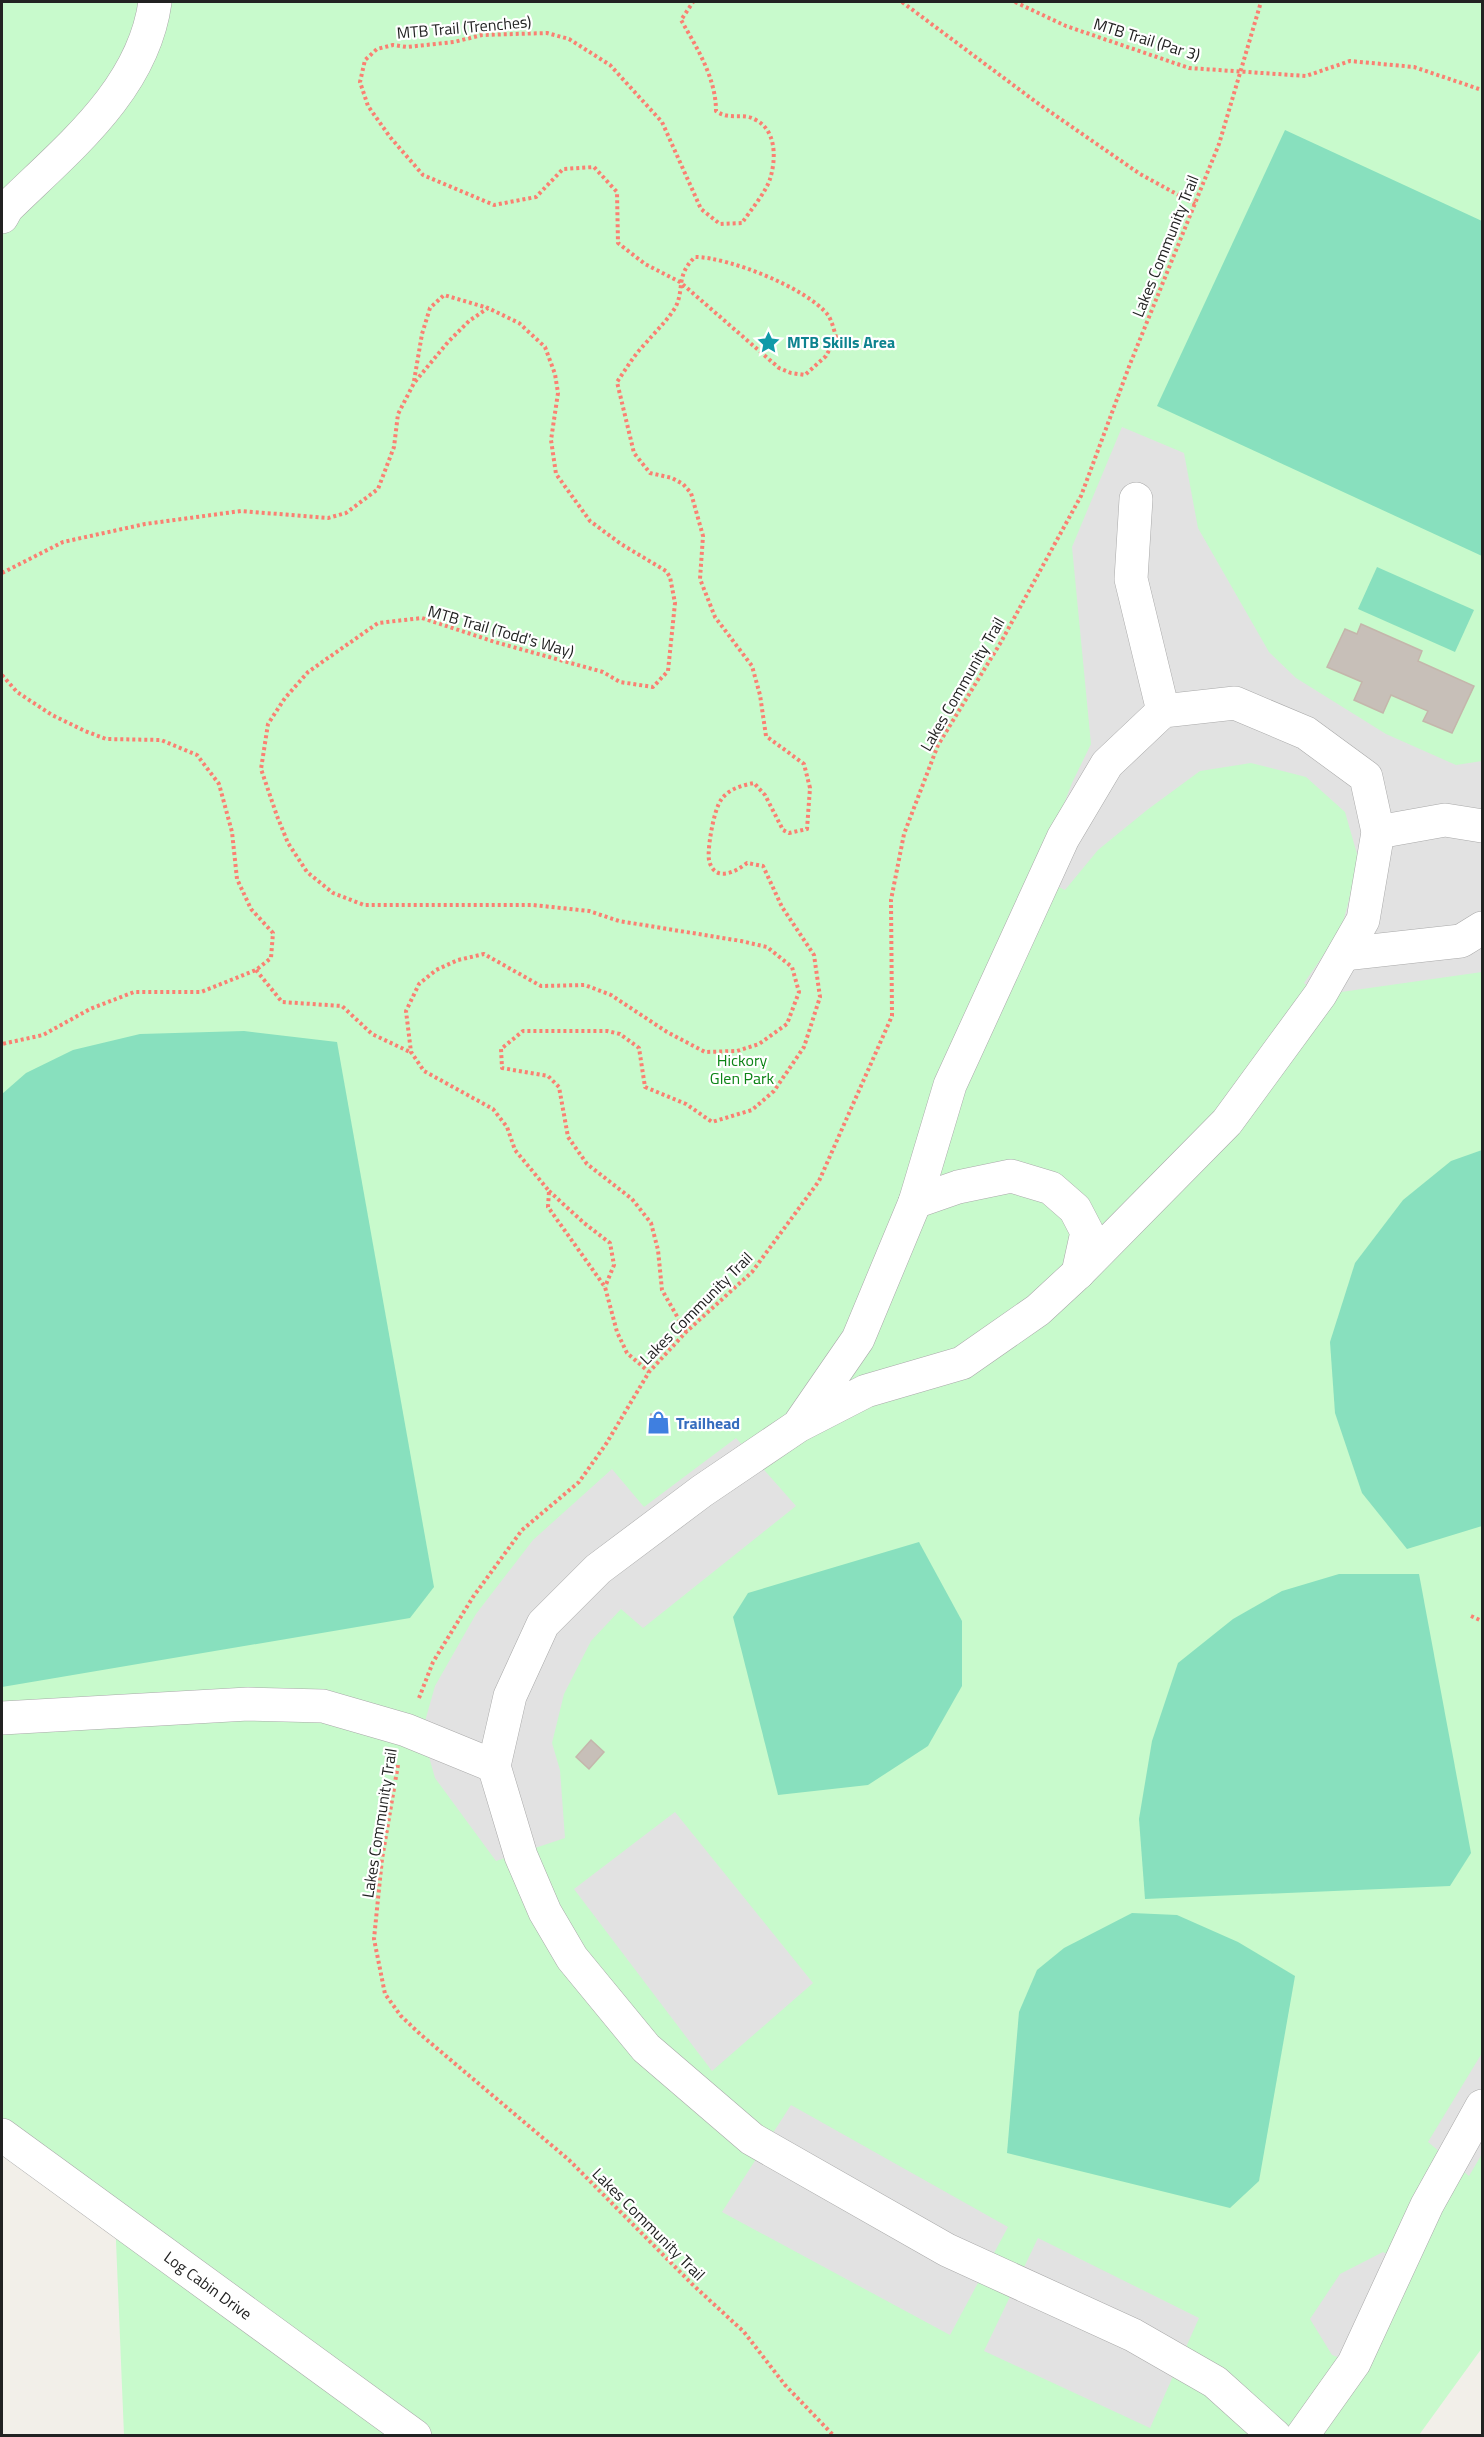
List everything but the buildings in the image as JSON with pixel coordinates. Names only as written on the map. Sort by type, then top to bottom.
[{"type":"street","points":[[2,217],[8,208],[103,113],[135,65],[155,2]]},
{"type":"street","points":[[1136,499],[1131,579],[1163,711]]},
{"type":"street","points":[[798,1426],[858,1339],[915,1202],[950,1085],[1063,838],[1107,764],[1163,711],[1235,703],[1306,733],[1366,777],[1378,832],[1363,920],[1320,995],[1227,1122],[1078,1273],[1038,1310],[962,1363],[866,1391],[798,1426],[702,1491],[598,1569],[543,1624],[510,1696],[494,1766],[521,1856],[545,1912],[572,1958],[646,2048],[752,2139],[947,2250],[1143,2341],[1215,2382],[1275,2436]]},
{"type":"street","points":[[1378,832],[1445,820],[1482,826]]},
{"type":"street","points":[[1344,954],[1461,941],[1482,928]]},
{"type":"street","points":[[915,1202],[958,1187],[1011,1176],[1051,1188],[1075,1209],[1087,1232],[1078,1273]]},
{"type":"street","points":[[2,1718],[249,1704],[323,1706],[406,1730],[494,1766]]},
{"type":"street","points":[[1302,2436],[1354,2363],[1427,2205],[1482,2106]]},
{"type":"street","name":"Log Cabin Drive","points":[[2,2135],[415,2436]]},
{"type":"path","name":"MTB Trail (Trenches)","points":[[686,1332],[662,1290],[658,1250],[651,1223],[632,1199],[587,1164],[568,1137],[559,1087],[548,1076],[502,1068],[501,1049],[524,1031],[607,1031],[620,1034],[639,1048],[645,1087],[686,1104],[712,1122],[752,1110],[774,1091],[804,1047],[820,996],[814,955],[782,907],[763,866],[747,863],[735,873],[723,874],[714,869],[709,860],[713,822],[721,799],[740,786],[754,783],[765,795],[783,830],[789,833],[807,829],[810,788],[804,764],[766,736],[760,695],[752,666],[715,617],[700,579],[703,536],[691,493],[683,484],[672,478],[650,473],[634,453],[617,382],[643,345],[666,321],[677,304],[680,282],[688,264],[695,257],[705,257],[755,271],[817,304],[829,316],[836,337],[826,356],[805,375],[779,368],[680,282],[645,264],[618,243],[617,192],[594,166],[563,169],[536,196],[494,206],[423,175],[368,106],[360,82],[365,60],[377,49],[393,45],[406,47],[454,42],[482,35],[547,33],[569,39],[610,65],[662,122],[702,209],[720,224],[742,223],[770,180],[774,144],[764,126],[755,119],[724,117],[716,111],[716,98],[706,65],[681,20],[693,2]]},
{"type":"path","points":[[902,2],[1036,102],[1140,174],[1195,204]]},
{"type":"path","name":"MTB Trail (Par 3)","points":[[1015,2],[1066,26],[1189,68],[1306,76],[1350,61],[1414,67],[1482,90]]},
{"type":"path","name":"Lakes Community Trail","points":[[834,2436],[785,2385],[744,2332],[692,2284],[569,2160],[420,2034],[401,2016],[385,1994],[374,1939],[383,1849],[394,1784],[406,1730],[433,1662],[473,1597],[522,1530],[579,1482],[606,1444],[649,1372],[686,1332],[752,1272],[819,1182],[892,1017],[891,900],[904,834],[938,745],[1001,642],[1081,496],[1130,364],[1219,144],[1242,73],[1261,2]]},
{"type":"path","points":[[414,383],[422,333],[430,308],[444,295],[488,308]]},
{"type":"path","points":[[2,573],[63,542],[145,524],[241,511],[328,518],[346,513],[378,489],[394,447],[398,414],[414,383],[448,342],[469,321],[488,308]]},
{"type":"path","name":"MTB Trail (Todd's Way)","points":[[411,1052],[406,1011],[419,984],[436,970],[458,960],[484,954],[541,986],[585,985],[611,995],[667,1032],[705,1052],[737,1051],[759,1044],[787,1024],[799,992],[792,967],[767,947],[619,921],[589,911],[533,905],[363,905],[333,893],[307,872],[288,843],[261,769],[268,724],[285,698],[308,672],[378,623],[422,618],[495,642],[603,672],[620,682],[653,687],[668,670],[675,603],[670,577],[666,571],[621,544],[590,521],[556,474],[551,440],[558,393],[555,374],[545,347],[519,323],[488,308]]},
{"type":"path","points":[[2,675],[18,692],[52,715],[85,731],[106,739],[161,740],[196,755],[219,784],[232,832],[237,879],[251,909],[273,933],[272,958],[256,970],[201,992],[134,992],[90,1009],[43,1035],[2,1044]]},
{"type":"path","points":[[256,970],[282,1002],[342,1006],[372,1034],[411,1052],[424,1071],[493,1109],[507,1127],[514,1150],[549,1191],[610,1243],[614,1265],[605,1287]]},
{"type":"path","points":[[549,1191],[548,1207],[605,1287],[617,1332],[627,1353],[649,1372]]},
{"type":"path","points":[[1471,1616],[1482,1621]]},
{"type":"green space","name":"Hickory Glen Park","points":[[2,2],[1482,2],[1482,2348],[1419,2435],[124,2435],[115,2217],[2,2137]]},
{"type":"green space","points":[[1285,130],[1482,221],[1482,556],[1157,406]]},
{"type":"green space","points":[[1377,567],[1474,610],[1455,652],[1358,609]]},
{"type":"green space","points":[[244,1031],[337,1042],[434,1587],[410,1618],[2,1687],[2,1094],[26,1073],[73,1050],[140,1034]]},
{"type":"green space","points":[[1482,1150],[1482,1526],[1407,1549],[1362,1493],[1335,1413],[1330,1342],[1355,1263],[1403,1200],[1451,1161]]},
{"type":"green space","points":[[919,1542],[962,1621],[962,1686],[928,1746],[868,1785],[778,1795],[733,1617],[748,1593]]},
{"type":"green space","points":[[1339,1574],[1419,1574],[1471,1853],[1450,1886],[1145,1899],[1139,1819],[1152,1741],[1178,1663],[1233,1619],[1282,1591]]},
{"type":"green space","points":[[1132,1913],[1177,1915],[1238,1942],[1295,1976],[1259,2181],[1230,2208],[1007,2153],[1019,2012],[1037,1970],[1064,1948]]},
{"type":"shaded area","points":[[1122,427],[1184,453],[1198,528],[1269,652],[1296,678],[1386,734],[1456,765],[1482,761],[1482,972],[1320,995],[1304,983],[1341,930],[1359,861],[1345,812],[1306,777],[1251,763],[1200,771],[1098,850],[1065,890],[1036,876],[1072,783],[1091,744],[1072,547]]},
{"type":"shaded area","points":[[736,1438],[796,1506],[643,1628],[621,1609],[591,1641],[564,1694],[552,1743],[560,1770],[565,1838],[496,1861],[435,1778],[422,1732],[435,1686],[476,1614],[533,1540],[612,1469],[644,1507]]},
{"type":"shaded area","points":[[675,1812],[813,1983],[712,2071],[574,1889]]},
{"type":"shaded area","points":[[1482,2053],[1482,2154],[1469,2176],[1428,2142]]},
{"type":"shaded area","points":[[791,2105],[1008,2227],[950,2335],[722,2212]]},
{"type":"shaded area","points":[[1038,2238],[1199,2318],[1150,2428],[984,2351]]},
{"type":"shaded area","points":[[1383,2252],[1401,2262],[1354,2363],[1332,2355],[1310,2319],[1340,2274]]},
{"type":"place","name":"MTB Skills Area","points":[[769,342]]},
{"type":"place","name":"Trailhead","points":[[658,1423]]}]
